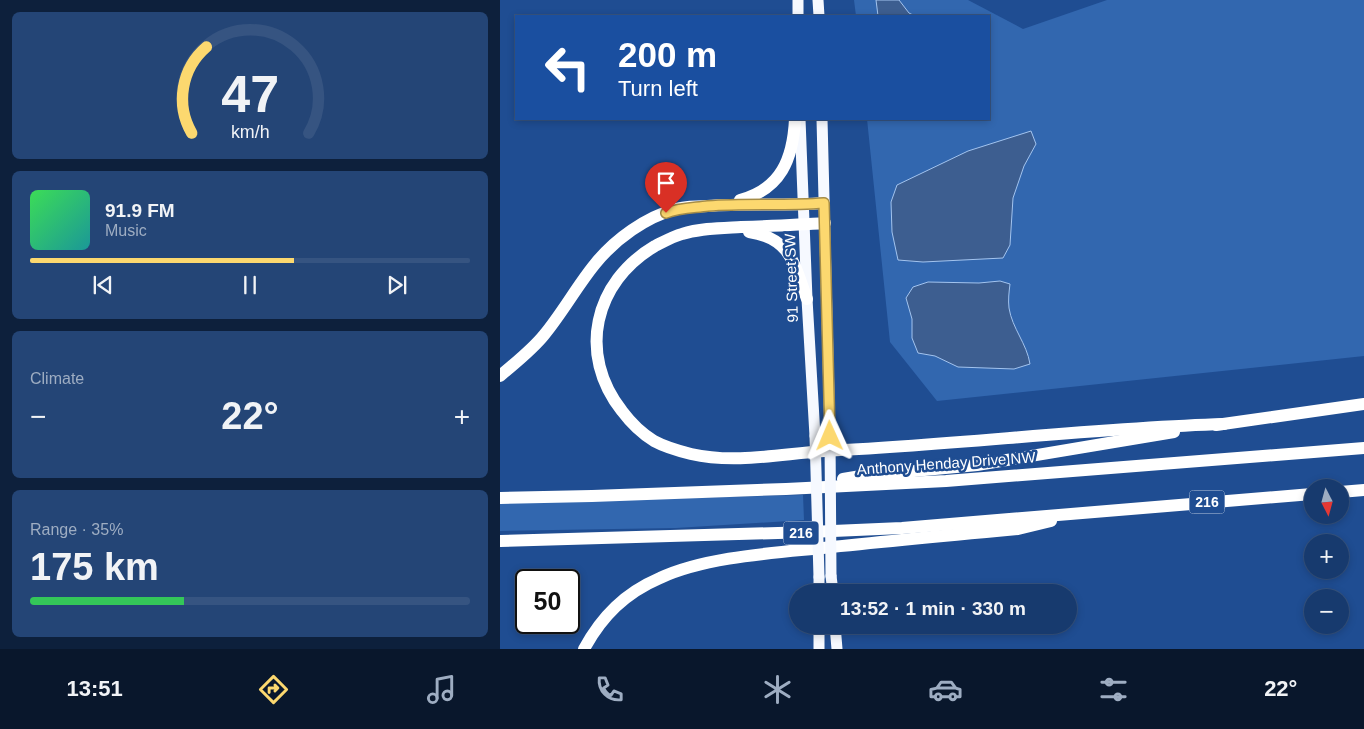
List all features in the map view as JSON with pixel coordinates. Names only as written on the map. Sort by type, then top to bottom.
[{"type":"highway","points":[[709,206],[758,195],[776,181],[788,160],[795,120]]},
{"type":"highway","points":[[500,376],[520,360],[543,336],[596,263],[616,243],[654,217],[677,208],[736,204],[824,203]]},
{"type":"highway","points":[[825,223],[720,228],[682,234],[656,246],[635,260],[619,276],[606,299],[600,319],[596,345],[599,367],[606,389],[635,428],[654,441],[695,455],[747,459],[803,452],[887,448],[1156,426],[1224,424]]},
{"type":"highway","points":[[720,228],[762,234],[778,242],[790,255],[807,298]]},
{"type":"highway","points":[[786,489],[861,476],[934,470],[1002,461],[1224,424],[1364,404]]},
{"type":"highway","name":"Anthony Henday Drive NW","points":[[500,498],[786,489],[946,481],[1364,448]]},
{"type":"highway","points":[[1349,491],[1364,490]]},
{"type":"highway","name":"216","points":[[500,541],[893,528],[1304,495]]},
{"type":"highway","points":[[584,649],[595,630],[612,610],[629,595],[660,577],[698,565],[726,559],[784,552],[1018,529],[1101,510]]},
{"type":"main road","points":[[798,0],[798,15]]},
{"type":"main road","points":[[818,0],[819,15]]},
{"type":"main road","name":"91 Street SW","points":[[800,120],[815,436],[819,584]]},
{"type":"main road","points":[[822,120],[832,584]]},
{"type":"main road","points":[[819,634],[819,649]]},
{"type":"main road","points":[[836,634],[837,649]]},
{"type":"shaded area","points":[[854,0],[968,0],[1023,29],[1107,0],[1364,0],[1364,356],[937,401],[890,342],[867,120],[990,120],[990,15],[856,15]]},
{"type":"shaded area","points":[[876,0],[899,0],[909,13],[913,15],[878,15]]},
{"type":"shaded area","points":[[1031,131],[1036,144],[1024,166],[1013,198],[1010,245],[1003,258],[923,262],[898,260],[892,232],[891,202],[897,185],[968,151]]},
{"type":"shaded area","points":[[1000,281],[1010,284],[1009,308],[1030,364],[1014,369],[958,367],[935,356],[918,353],[912,338],[912,319],[906,298],[913,287],[928,282],[979,283]]},
{"type":"shaded area","points":[[803,495],[804,520],[676,528],[500,531],[500,503]]},
{"type":"route","points":[[666,213],[677,208],[736,204],[824,203],[830,436]]}]
